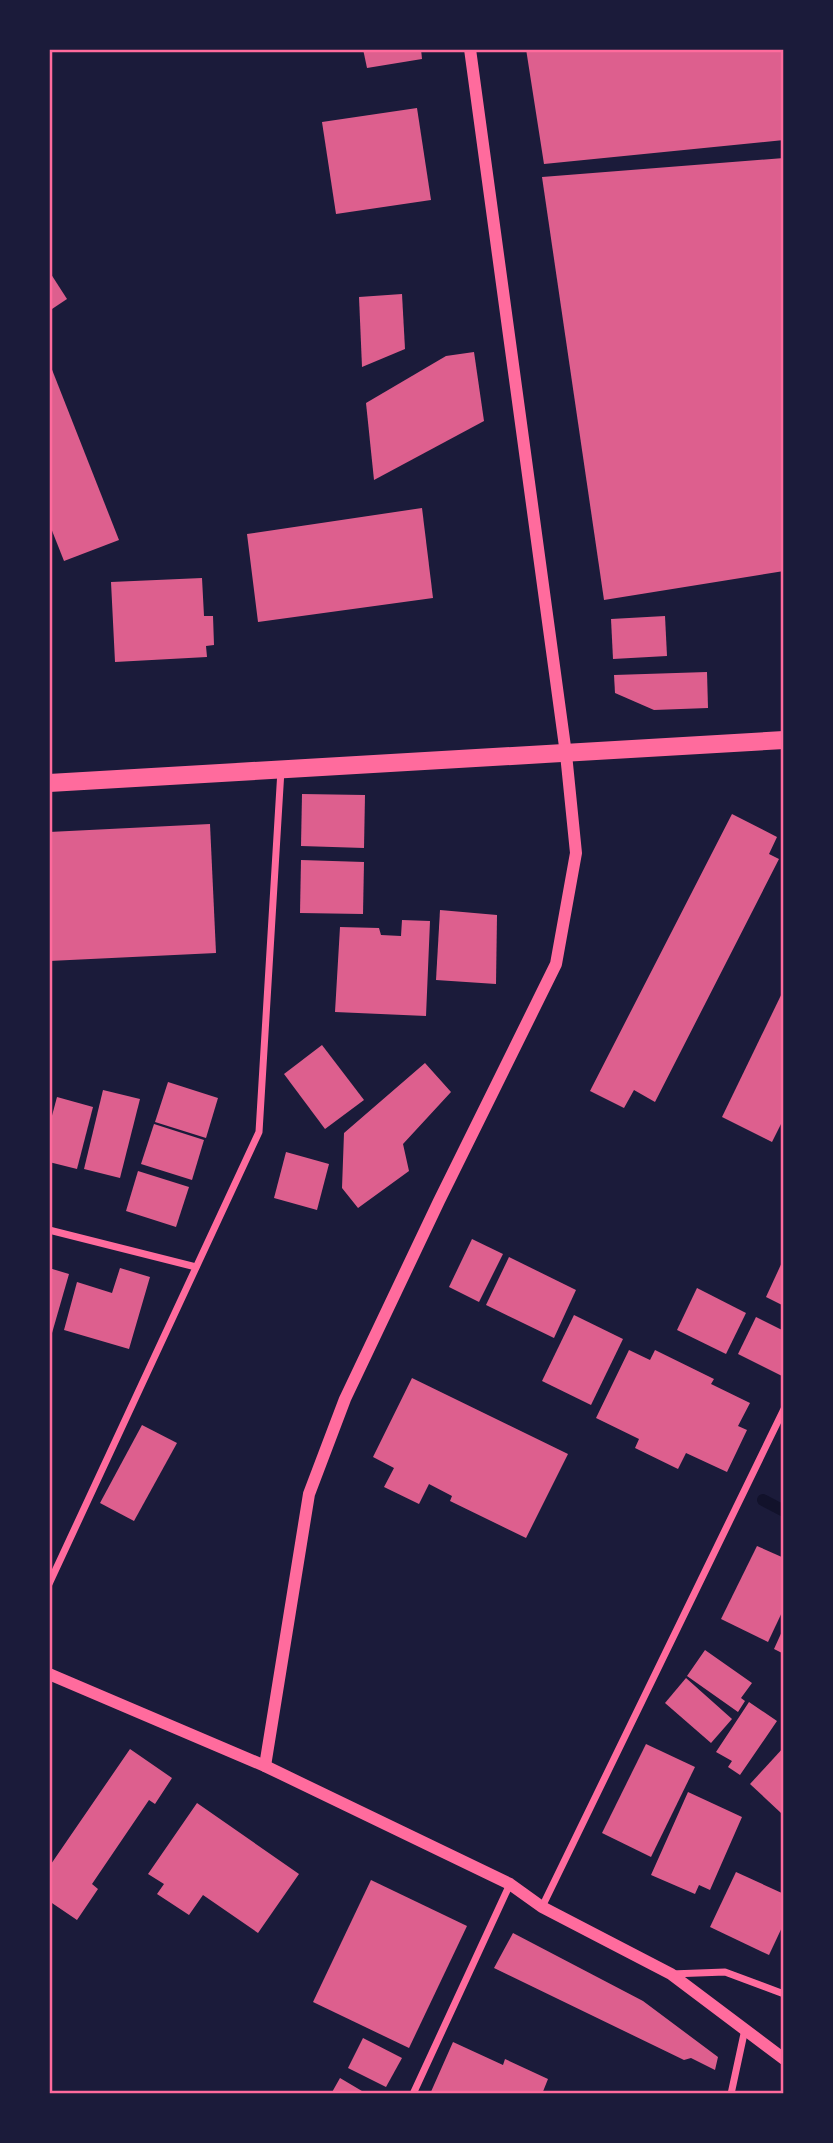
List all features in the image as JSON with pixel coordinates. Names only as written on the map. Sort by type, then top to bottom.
[{"type":"main road","points":[[49,783],[784,740]]},
{"type":"street","points":[[265,1766],[309,1494],[351,1387],[556,964],[576,853],[566,754],[470,49]]},
{"type":"street","points":[[49,1584],[259,1132],[281,770]]},
{"type":"street","points":[[49,1230],[196,1267]]},
{"type":"street","points":[[542,1907],[784,1409]]},
{"type":"street","points":[[49,1674],[265,1766],[510,1884],[542,1907],[671,1974],[784,2059]]},
{"type":"street","points":[[413,2094],[510,1884]]},
{"type":"street","points":[[671,1974],[725,1972],[784,1994]]},
{"type":"street","points":[[731,2094],[745,2028]]},
{"type":"building","points":[[363,49],[421,49],[422,59],[367,68]]},
{"type":"building","points":[[526,49],[784,49],[784,140],[544,164]]},
{"type":"building","points":[[417,108],[431,200],[336,214],[322,122]]},
{"type":"building","points":[[784,158],[784,571],[604,600],[542,177]]},
{"type":"building","points":[[49,271],[67,299],[49,311]]},
{"type":"building","points":[[402,294],[405,349],[362,367],[359,297]]},
{"type":"building","points":[[474,352],[484,421],[374,480],[366,403],[446,356]]},
{"type":"building","points":[[49,362],[119,540],[64,561],[49,523]]},
{"type":"building","points":[[422,508],[433,598],[258,622],[247,534]]},
{"type":"building","points":[[202,578],[204,616],[213,616],[214,645],[206,646],[207,657],[115,662],[111,582]]},
{"type":"building","points":[[665,616],[667,656],[613,659],[611,619]]},
{"type":"building","points":[[707,672],[708,708],[654,710],[615,693],[614,675]]},
{"type":"building","points":[[302,794],[365,795],[364,848],[301,846]]},
{"type":"building","points":[[732,814],[777,837],[769,854],[779,859],[655,1102],[634,1090],[624,1108],[590,1091]]},
{"type":"building","points":[[210,824],[216,953],[49,961],[49,832]]},
{"type":"building","points":[[301,860],[364,862],[363,914],[300,913]]},
{"type":"building","points":[[440,910],[497,915],[496,984],[436,980]]},
{"type":"building","points":[[402,920],[430,921],[426,1016],[335,1012],[340,927],[379,928],[381,935],[401,936]]},
{"type":"building","points":[[784,989],[784,1118],[772,1142],[722,1117]]},
{"type":"building","points":[[322,1045],[364,1100],[325,1129],[284,1074]]},
{"type":"building","points":[[425,1063],[451,1092],[403,1144],[409,1171],[358,1208],[342,1188],[344,1133]]},
{"type":"building","points":[[168,1082],[218,1098],[206,1138],[155,1122]]},
{"type":"building","points":[[103,1090],[140,1099],[120,1178],[84,1169]]},
{"type":"building","points":[[57,1097],[93,1107],[77,1169],[49,1162],[49,1127]]},
{"type":"building","points":[[154,1124],[204,1140],[192,1180],[141,1164]]},
{"type":"building","points":[[286,1152],[329,1164],[317,1210],[274,1198]]},
{"type":"building","points":[[138,1171],[189,1187],[176,1227],[126,1211]]},
{"type":"building","points":[[472,1239],[503,1254],[479,1302],[449,1287]]},
{"type":"building","points":[[509,1257],[576,1290],[554,1338],[486,1305]]},
{"type":"building","points":[[784,1258],[784,1306],[766,1297]]},
{"type":"building","points":[[49,1268],[69,1274],[50,1340],[49,1339]]},
{"type":"building","points":[[120,1268],[150,1277],[129,1349],[64,1330],[77,1282],[112,1293]]},
{"type":"building","points":[[697,1288],[746,1313],[726,1354],[677,1330]]},
{"type":"building","points":[[574,1315],[623,1339],[591,1405],[542,1381]]},
{"type":"building","points":[[756,1317],[784,1331],[784,1377],[738,1354]]},
{"type":"building","points":[[629,1350],[650,1360],[655,1350],[714,1379],[711,1384],[750,1403],[738,1426],[747,1430],[727,1472],[686,1453],[678,1469],[635,1448],[639,1439],[596,1418]]},
{"type":"building","points":[[412,1378],[568,1454],[526,1538],[450,1501],[452,1496],[429,1484],[419,1504],[384,1487],[394,1468],[373,1457]]},
{"type":"building","points":[[142,1425],[177,1443],[134,1521],[100,1503]]},
{"type":"building","points":[[757,1546],[784,1558],[784,1608],[768,1642],[721,1619]]},
{"type":"building","points":[[784,1627],[784,1654],[774,1649]]},
{"type":"building","points":[[705,1650],[752,1683],[741,1698],[745,1701],[738,1712],[687,1676]]},
{"type":"building","points":[[686,1678],[732,1719],[711,1743],[665,1703]]},
{"type":"building","points":[[749,1702],[777,1721],[740,1775],[728,1767],[732,1761],[716,1752]]},
{"type":"building","points":[[646,1744],[695,1767],[651,1857],[602,1833]]},
{"type":"building","points":[[784,1747],[784,1810],[781,1813],[750,1784]]},
{"type":"building","points":[[130,1749],[172,1778],[155,1804],[149,1800],[92,1884],[98,1889],[77,1920],[49,1901],[49,1867]]},
{"type":"building","points":[[688,1792],[742,1817],[710,1890],[699,1885],[695,1894],[651,1875]]},
{"type":"building","points":[[197,1803],[299,1874],[258,1933],[203,1895],[189,1915],[157,1894],[164,1884],[148,1874]]},
{"type":"building","points":[[736,1872],[784,1894],[784,1923],[769,1955],[710,1927]]},
{"type":"building","points":[[371,1880],[467,1926],[409,2048],[313,2002]]},
{"type":"building","points":[[513,1933],[643,2001],[718,2057],[715,2070],[691,2058],[684,2060],[494,1968]]},
{"type":"building","points":[[363,2038],[402,2058],[386,2087],[348,2068]]},
{"type":"building","points":[[453,2042],[503,2065],[505,2059],[548,2079],[542,2094],[430,2094]]},
{"type":"building","points":[[340,2078],[367,2094],[331,2094]]},
{"type":"waterway","points":[[763,1500],[784,1511]]}]
